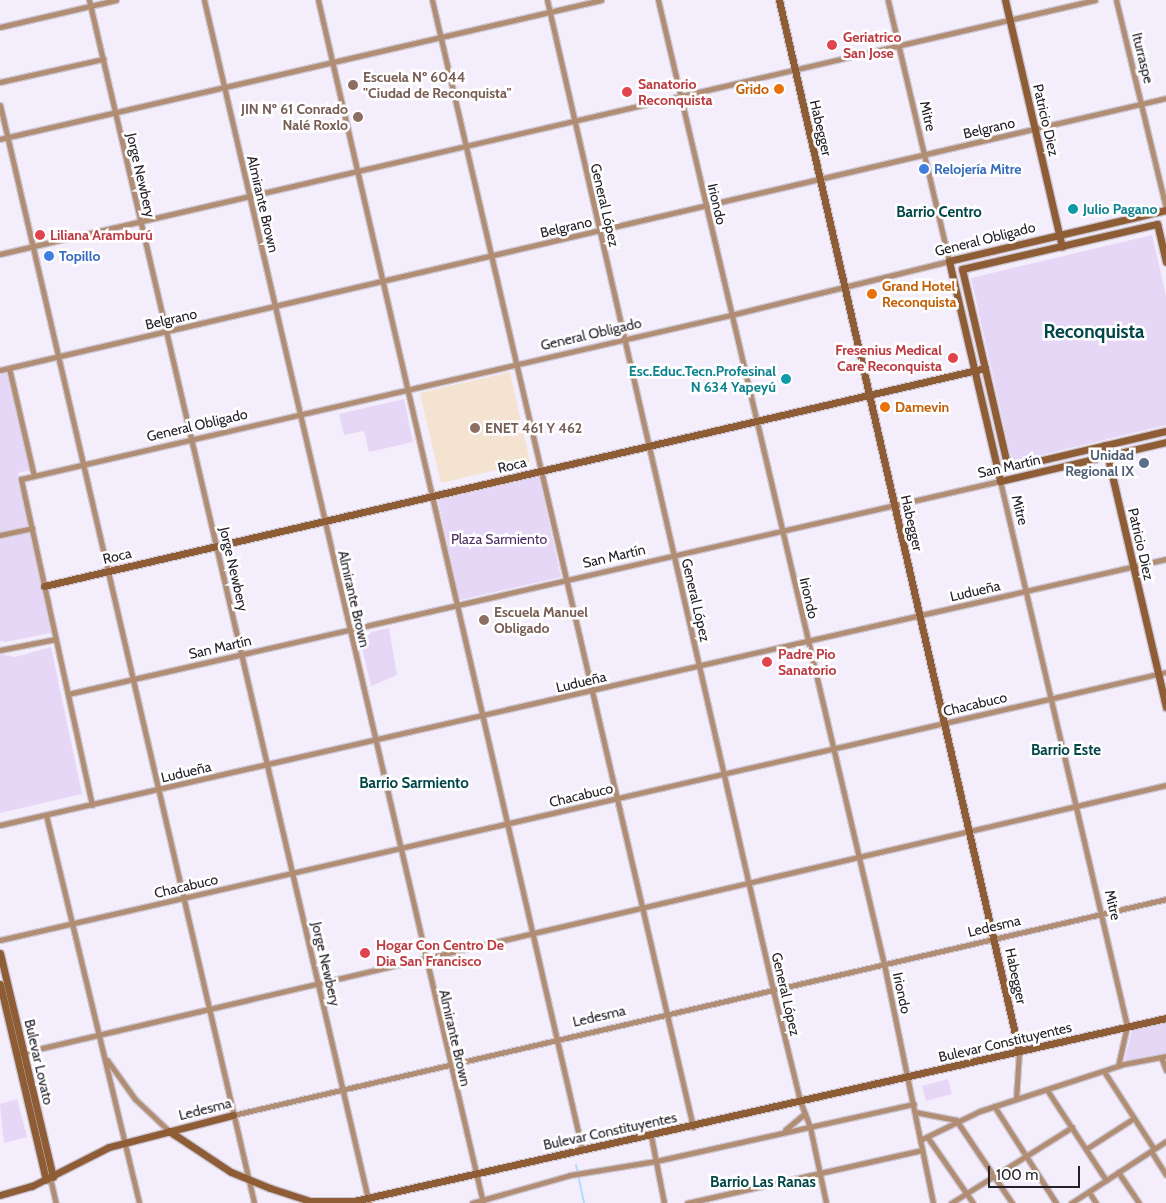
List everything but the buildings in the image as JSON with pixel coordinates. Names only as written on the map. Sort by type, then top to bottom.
[{"type":"street","points":[[0,27],[89,3],[116,0]]},
{"type":"street","name":"Almirante Brown","points":[[204,0],[482,1201]]},
{"type":"street","points":[[318,0],[582,1149]]},
{"type":"street","points":[[432,0],[644,907],[693,1127]]},
{"type":"street","name":"General López","points":[[547,0],[774,990],[800,1101],[810,1127],[826,1203]]},
{"type":"street","points":[[0,139],[601,0]]},
{"type":"street","name":"Iriondo","points":[[658,0],[884,964],[933,1203]]},
{"type":"street","name":"Habegger","points":[[779,0],[996,938],[1020,1051]]},
{"type":"street","name":"Mitre","points":[[888,0],[1000,481],[1053,698],[1128,1026]]},
{"type":"street","name":"Patricio Diez","points":[[1005,0],[1062,246]]},
{"type":"street","points":[[0,254],[680,94],[1094,0]]},
{"type":"street","name":"Iturraspe","points":[[1116,0],[1166,209]]},
{"type":"street","name":"Jorge Newbery","points":[[89,3],[344,1088],[368,1201]]},
{"type":"street","points":[[0,82],[103,59]]},
{"type":"street","name":"Belgrano","points":[[0,370],[1166,98]]},
{"type":"street","points":[[0,105],[182,899],[254,1203]]},
{"type":"street","name":"General Obligado","points":[[32,528],[21,479],[731,315],[1166,209]]},
{"type":"street","points":[[985,368],[962,270],[1157,224],[1166,262]]},
{"type":"street","points":[[9,368],[34,476]]},
{"type":"street","name":"Roca","points":[[44,586],[985,368]]},
{"type":"street","name":"San Martín","points":[[985,368],[1008,468],[1166,431]]},
{"type":"street","name":"San Martín","points":[[68,694],[1166,442]]},
{"type":"street","name":"Patricio Diez","points":[[1106,445],[1166,707]]},
{"type":"street","points":[[0,535],[32,528],[92,805]]},
{"type":"street","name":"Ludueña","points":[[0,825],[1166,559]]},
{"type":"street","points":[[0,650],[56,639]]},
{"type":"street","name":"Chacabuco","points":[[0,940],[1166,672]]},
{"type":"street","points":[[20,1053],[1166,785]]},
{"type":"street","points":[[46,815],[139,1203]]},
{"type":"street","name":"Ledesma","points":[[0,1195],[50,1178],[96,1152],[125,1142],[234,1114],[1166,899]]},
{"type":"street","name":"Bulevar Lovato","points":[[0,953],[20,1053],[50,1178]]},
{"type":"street","name":"Bulevar Lovato","points":[[0,984],[20,1053]]},
{"type":"street","name":"Bulevar Constituyentes","points":[[104,1056],[135,1099],[169,1131],[218,1164],[248,1179],[310,1201],[368,1201],[475,1173],[693,1127],[800,1101],[909,1080],[1020,1051],[1166,1018]]},
{"type":"street","points":[[1118,1066],[1128,1026]]},
{"type":"street","points":[[1016,1099],[1020,1051]]},
{"type":"street","points":[[920,1140],[928,1138],[956,1120],[1016,1099],[1105,1073],[1118,1066],[1164,1057],[1166,1070]]},
{"type":"street","points":[[1105,1073],[1134,1118],[1166,1174]]},
{"type":"street","points":[[1047,1090],[1106,1180]]},
{"type":"street","points":[[472,1203],[577,1173],[656,1161],[914,1104]]},
{"type":"street","points":[[994,1106],[1056,1203]]},
{"type":"street","points":[[915,1112],[956,1120],[1012,1203]]},
{"type":"street","points":[[777,1134],[794,1125],[805,1113]]},
{"type":"street","points":[[1086,1149],[1134,1118]]},
{"type":"street","points":[[951,1203],[1072,1127]]},
{"type":"street","points":[[651,1136],[664,1203]]},
{"type":"street","points":[[928,1138],[972,1203]]},
{"type":"street","points":[[1071,1203],[1166,1141]]},
{"type":"street","points":[[687,1203],[708,1201],[922,1150]]},
{"type":"street","points":[[1118,1172],[1139,1203]]},
{"type":"street","points":[[50,1178],[56,1203]]},
{"type":"street","points":[[1089,1192],[1096,1203]]},
{"type":"shaded area","name":"ENET 461 Y 462","points":[[510,372],[530,462],[441,483],[420,393]]},
{"type":"green space","points":[[1152,235],[1166,296],[1166,425],[1012,462],[971,278]]},
{"type":"green space","points":[[8,372],[30,470],[18,473],[51,633],[6,642],[0,641],[0,374]]},
{"type":"green space","points":[[404,399],[413,442],[369,452],[364,431],[344,435],[339,414]]},
{"type":"green space","name":"Plaza Sarmiento","points":[[539,477],[561,577],[460,600],[438,500]]},
{"type":"green space","points":[[389,628],[397,675],[371,686],[359,635]]},
{"type":"green space","points":[[51,647],[82,794],[0,813],[0,654],[15,657]]},
{"type":"green space","points":[[1166,1022],[1166,1054],[1124,1063],[1132,1030]]},
{"type":"green space","points":[[948,1079],[952,1094],[926,1101],[922,1086]]},
{"type":"green space","points":[[17,1099],[27,1137],[4,1143],[0,1104]]},
{"type":"waterway","points":[[576,1165],[584,1203]]},
{"type":"place","name":"Geriatrico San Jose","points":[[832,45]]},
{"type":"place","name":"Escuela Nº 6044 \"Ciudad de Reconquista\"","points":[[353,85]]},
{"type":"place","name":"Grido","points":[[779,89]]},
{"type":"place","name":"Sanatorio Reconquista","points":[[627,92]]},
{"type":"place","name":"JIN Nº 61 Conrado Nalé Roxlo","points":[[358,117]]},
{"type":"place","name":"Relojería Mitre","points":[[924,169]]},
{"type":"place","name":"Julio Pagano","points":[[1073,209]]},
{"type":"place","name":"Liliana Aramburú","points":[[40,235]]},
{"type":"place","name":"Topillo","points":[[49,256]]},
{"type":"place","name":"Grand Hotel Reconquista","points":[[872,294]]},
{"type":"place","name":"Fresenius Medical Care Reconquista","points":[[953,358]]},
{"type":"place","name":"Esc.Educ.Tecn.Profesinal N 634 Yapeyú","points":[[786,379]]},
{"type":"place","name":"Damevin","points":[[885,407]]},
{"type":"place","name":"ENET 461 Y 462","points":[[475,428]]},
{"type":"place","name":"Unidad Regional IX","points":[[1144,463]]},
{"type":"place","name":"Escuela Manuel Obligado","points":[[484,620]]},
{"type":"place","name":"Padre Pio Sanatorio","points":[[767,662]]},
{"type":"place","name":"Hogar Con Centro De Dia San Francisco","points":[[365,953]]},
{"type":"district","name":"Barrio Centro","points":[[939,213]]},
{"type":"district","name":"Reconquista","points":[[1094,332]]},
{"type":"district","name":"Barrio Este","points":[[1066,751]]},
{"type":"district","name":"Barrio Sarmiento","points":[[414,784]]},
{"type":"district","name":"Barrio Las Ranas","points":[[763,1183]]}]
